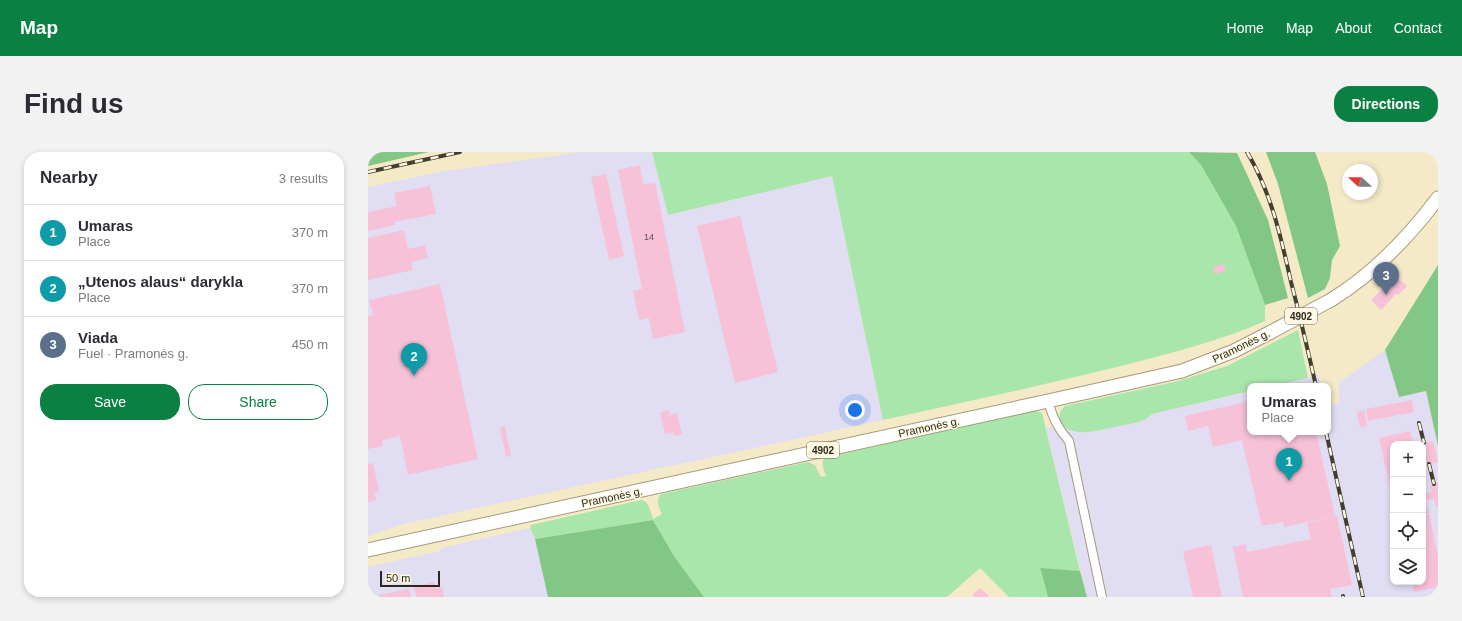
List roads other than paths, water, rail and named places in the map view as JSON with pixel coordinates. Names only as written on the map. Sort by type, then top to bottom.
[{"type":"highway","name":"Pramonės g.","points":[[368,550],[1182,371],[1234,351],[1347,290],[1370,272],[1392,251],[1438,198]]},
{"type":"street","points":[[1048,401],[1052,417],[1059,430],[1069,441],[1102,597]]},
{"type":"railway","points":[[368,172],[460,152]]},
{"type":"railway","points":[[1247,152],[1263,183],[1274,215],[1315,383]]},
{"type":"railway","points":[[1419,423],[1424,441]]},
{"type":"railway","points":[[1327,435],[1363,597]]},
{"type":"railway","points":[[1429,464],[1434,484]]},
{"type":"place","name":"Viada","points":[[1386,295]]},
{"type":"place","name":"„Utenos alaus“ darykla","points":[[414,376]]},
{"type":"place","name":"Umaras","points":[[1289,481]]}]
